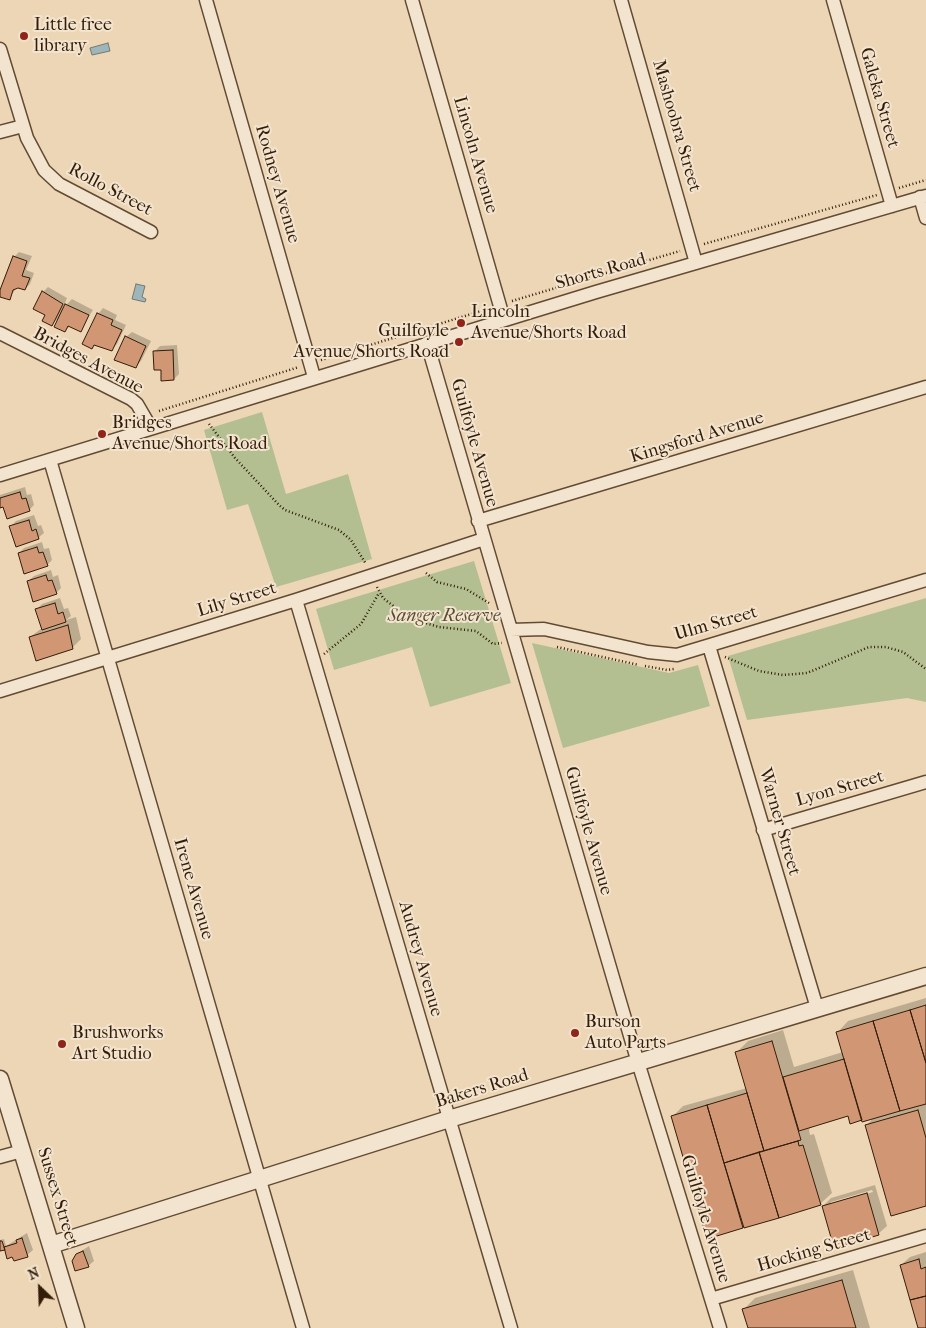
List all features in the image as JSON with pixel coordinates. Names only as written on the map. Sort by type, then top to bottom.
[{"type":"street","name":"Rodney Avenue","points":[[206,0],[314,377]]},
{"type":"street","name":"Lincoln Avenue","points":[[412,0],[504,320]]},
{"type":"street","name":"Mashoobra Street","points":[[621,0],[696,263]]},
{"type":"street","name":"Galeka Street","points":[[833,0],[892,206]]},
{"type":"street","name":"Rollo Street","points":[[0,49],[23,126],[34,153],[50,177],[151,232]]},
{"type":"street","points":[[0,132],[23,126]]},
{"type":"street","name":"Shorts Road","points":[[0,475],[314,377],[923,196]]},
{"type":"street","points":[[923,196],[926,218]]},
{"type":"street","name":"Bridges Avenue","points":[[0,333],[131,400],[137,404],[151,428]]},
{"type":"street","name":"Guilfoyle Avenue","points":[[427,343],[638,1062],[720,1328]]},
{"type":"street","name":"Kingsford Avenue","points":[[478,521],[926,387]]},
{"type":"street","name":"Irene Avenue","points":[[50,460],[303,1328]]},
{"type":"street","name":"Lily Street","points":[[0,691],[296,600],[484,539]]},
{"type":"street","name":"Ulm Street","points":[[512,636],[544,629],[666,655],[677,655],[926,580]]},
{"type":"street","name":"Audrey Avenue","points":[[296,600],[511,1328]]},
{"type":"street","name":"Warner Street","points":[[709,646],[816,1008]]},
{"type":"street","name":"Lyon Street","points":[[763,830],[926,782]]},
{"type":"street","name":"Bakers Road","points":[[51,1245],[449,1119],[926,976]]},
{"type":"street","name":"Sussex Street","points":[[0,1078],[76,1328]]},
{"type":"street","points":[[0,1157],[22,1151]]},
{"type":"street","name":"Hocking Street","points":[[711,1299],[926,1236]]},
{"type":"path","points":[[205,411],[209,425],[216,435],[272,499],[286,510],[339,530],[351,540],[372,575],[379,593],[401,612],[439,628],[476,631],[494,644],[512,636]]},
{"type":"path","points":[[426,573],[436,582],[466,588],[489,603]]},
{"type":"path","points":[[314,661],[361,624],[379,593]]},
{"type":"path","points":[[557,647],[667,670],[675,668]]},
{"type":"path","points":[[714,659],[724,656],[759,671],[783,675],[807,673],[869,647],[886,647],[902,652],[926,669]]},
{"type":"green space","name":"Sanger Reserve","points":[[262,412],[286,494],[348,474],[372,559],[276,587],[248,504],[227,510],[204,430]]},
{"type":"green space","name":"Sanger Reserve","points":[[474,561],[511,683],[430,707],[412,647],[334,670],[316,609]]},
{"type":"green space","points":[[926,598],[926,702],[907,698],[747,720],[728,656]]},
{"type":"green space","name":"Sanger Reserve","points":[[532,643],[669,673],[698,665],[710,706],[563,748]]},
{"type":"water","points":[[108,43],[110,51],[92,55],[90,48]]},
{"type":"water","points":[[136,284],[145,286],[142,297],[146,299],[145,302],[132,299]]},
{"type":"building","points":[[13,256],[27,261],[22,276],[30,278],[25,290],[18,288],[13,290],[10,300],[0,297],[0,290]]},
{"type":"building","points":[[42,291],[63,304],[52,326],[42,321],[45,315],[33,309]]},
{"type":"building","points":[[65,304],[89,315],[81,332],[68,326],[65,332],[54,327]]},
{"type":"building","points":[[97,313],[113,320],[111,325],[122,330],[112,351],[94,345],[92,349],[82,344]]},
{"type":"building","points":[[125,336],[146,346],[136,368],[114,360]]},
{"type":"building","points":[[173,350],[174,380],[161,381],[161,370],[154,370],[153,351]]},
{"type":"building","points":[[20,492],[22,499],[26,498],[30,511],[7,519],[3,507],[0,508],[0,498]]},
{"type":"building","points":[[29,520],[32,531],[36,529],[39,539],[16,547],[9,526]]},
{"type":"building","points":[[37,547],[39,553],[43,552],[48,566],[24,574],[18,553]]},
{"type":"building","points":[[46,575],[48,581],[52,580],[57,594],[33,602],[27,581]]},
{"type":"building","points":[[55,603],[58,614],[63,612],[66,622],[42,630],[35,609]]},
{"type":"building","points":[[68,625],[73,649],[36,661],[29,637]]},
{"type":"building","points":[[926,1005],[926,1063],[910,1010]]},
{"type":"building","points":[[910,1010],[926,1063],[926,1104],[900,1111],[873,1021]]},
{"type":"building","points":[[873,1021],[900,1111],[862,1122],[836,1032]]},
{"type":"building","points":[[772,1041],[801,1140],[764,1151],[735,1052]]},
{"type":"building","points":[[844,1059],[862,1120],[850,1124],[848,1116],[799,1131],[783,1077]]},
{"type":"building","points":[[747,1093],[764,1151],[724,1163],[707,1105]]},
{"type":"building","points":[[707,1105],[743,1228],[707,1239],[671,1116]]},
{"type":"building","points":[[918,1110],[926,1138],[926,1206],[891,1216],[865,1125]]},
{"type":"building","points":[[798,1141],[799,1146],[803,1145],[821,1205],[779,1218],[759,1152]]},
{"type":"building","points":[[759,1152],[779,1218],[744,1228],[724,1163]]},
{"type":"building","points":[[867,1193],[879,1235],[834,1248],[822,1206]]},
{"type":"building","points":[[22,1238],[28,1257],[14,1261],[12,1257],[7,1259],[4,1247],[17,1243],[16,1240]]},
{"type":"building","points":[[0,1241],[2,1241],[5,1250],[0,1251]]},
{"type":"building","points":[[83,1251],[89,1267],[75,1271],[72,1261],[76,1254]]},
{"type":"building","points":[[919,1259],[921,1269],[926,1267],[926,1296],[910,1300],[900,1265]]},
{"type":"building","points":[[842,1280],[856,1328],[748,1328],[742,1309]]},
{"type":"building","points":[[926,1296],[926,1328],[918,1328],[910,1300]]},
{"type":"place","name":"Little free library","points":[[24,36]]},
{"type":"place","name":"Lincoln Avenue/Shorts Road","points":[[461,323]]},
{"type":"place","name":"Guilfoyle Avenue/Shorts Road","points":[[459,342]]},
{"type":"place","name":"Bridges Avenue/Shorts Road","points":[[102,434]]},
{"type":"place","name":"Burson Auto Parts","points":[[575,1033]]},
{"type":"place","name":"Brushworks Art Studio","points":[[62,1044]]}]
